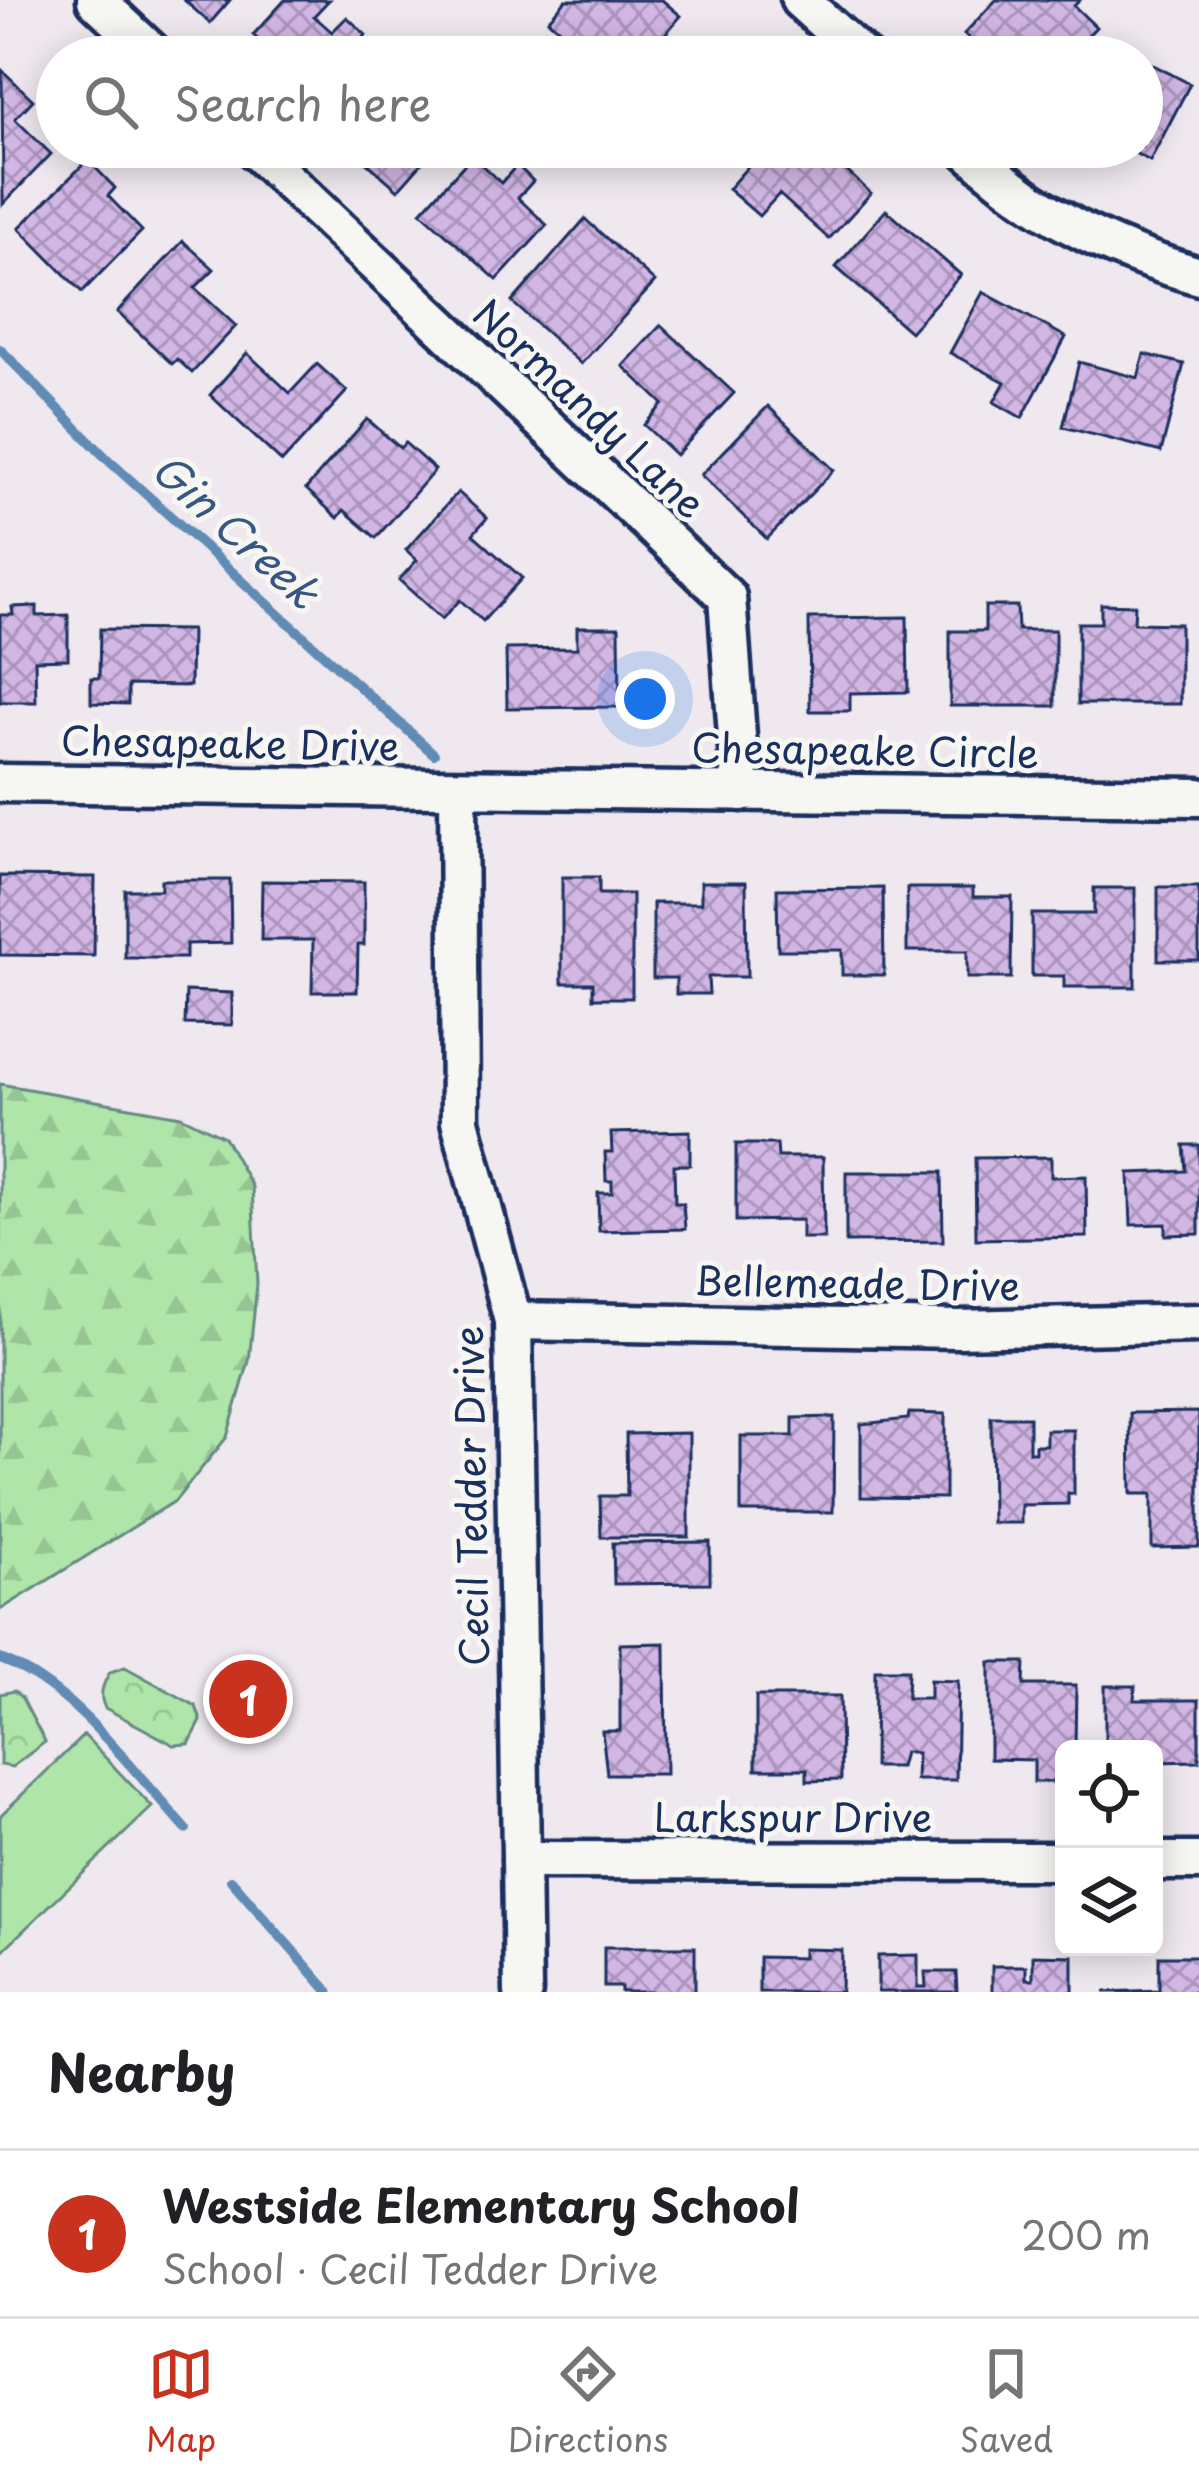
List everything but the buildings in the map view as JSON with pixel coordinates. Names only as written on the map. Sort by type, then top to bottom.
[{"type":"street","points":[[96,0],[135,36]]},
{"type":"street","points":[[800,0],[840,36]]},
{"type":"street","name":"Normandy Lane","points":[[274,168],[727,597],[741,792]]},
{"type":"street","points":[[986,168],[1007,188],[1069,226],[1138,258],[1199,276]]},
{"type":"street","name":"Chesapeake Drive","points":[[0,783],[458,789]]},
{"type":"street","name":"Chesapeake Circle","points":[[458,789],[1199,797]]},
{"type":"street","name":"Cecil Tedder Drive","points":[[458,789],[460,1120],[514,1321],[523,1992]]},
{"type":"street","name":"Bellemeade Drive","points":[[514,1321],[958,1329],[1199,1323]]},
{"type":"street","name":"Larkspur Drive","points":[[521,1860],[1055,1861]]},
{"type":"street","points":[[1163,1861],[1199,1861]]},
{"type":"green space","points":[[0,1084],[181,1116],[224,1137],[252,1187],[257,1284],[249,1361],[227,1437],[175,1501],[0,1610]]},
{"type":"green space","points":[[125,1667],[196,1706],[201,1721],[189,1744],[174,1745],[105,1708],[105,1681],[110,1672]]},
{"type":"green space","points":[[14,1691],[45,1742],[12,1767],[0,1765],[0,1694]]},
{"type":"green space","points":[[84,1735],[152,1807],[0,1953],[0,1816]]},
{"type":"waterway","name":"Gin Creek","points":[[0,349],[107,459],[434,754]]},
{"type":"waterway","points":[[0,1659],[27,1671],[77,1709],[186,1829]]},
{"type":"waterway","points":[[231,1880],[329,1992]]},
{"type":"place","name":"Westside Elementary School","points":[[248,1699]]}]
